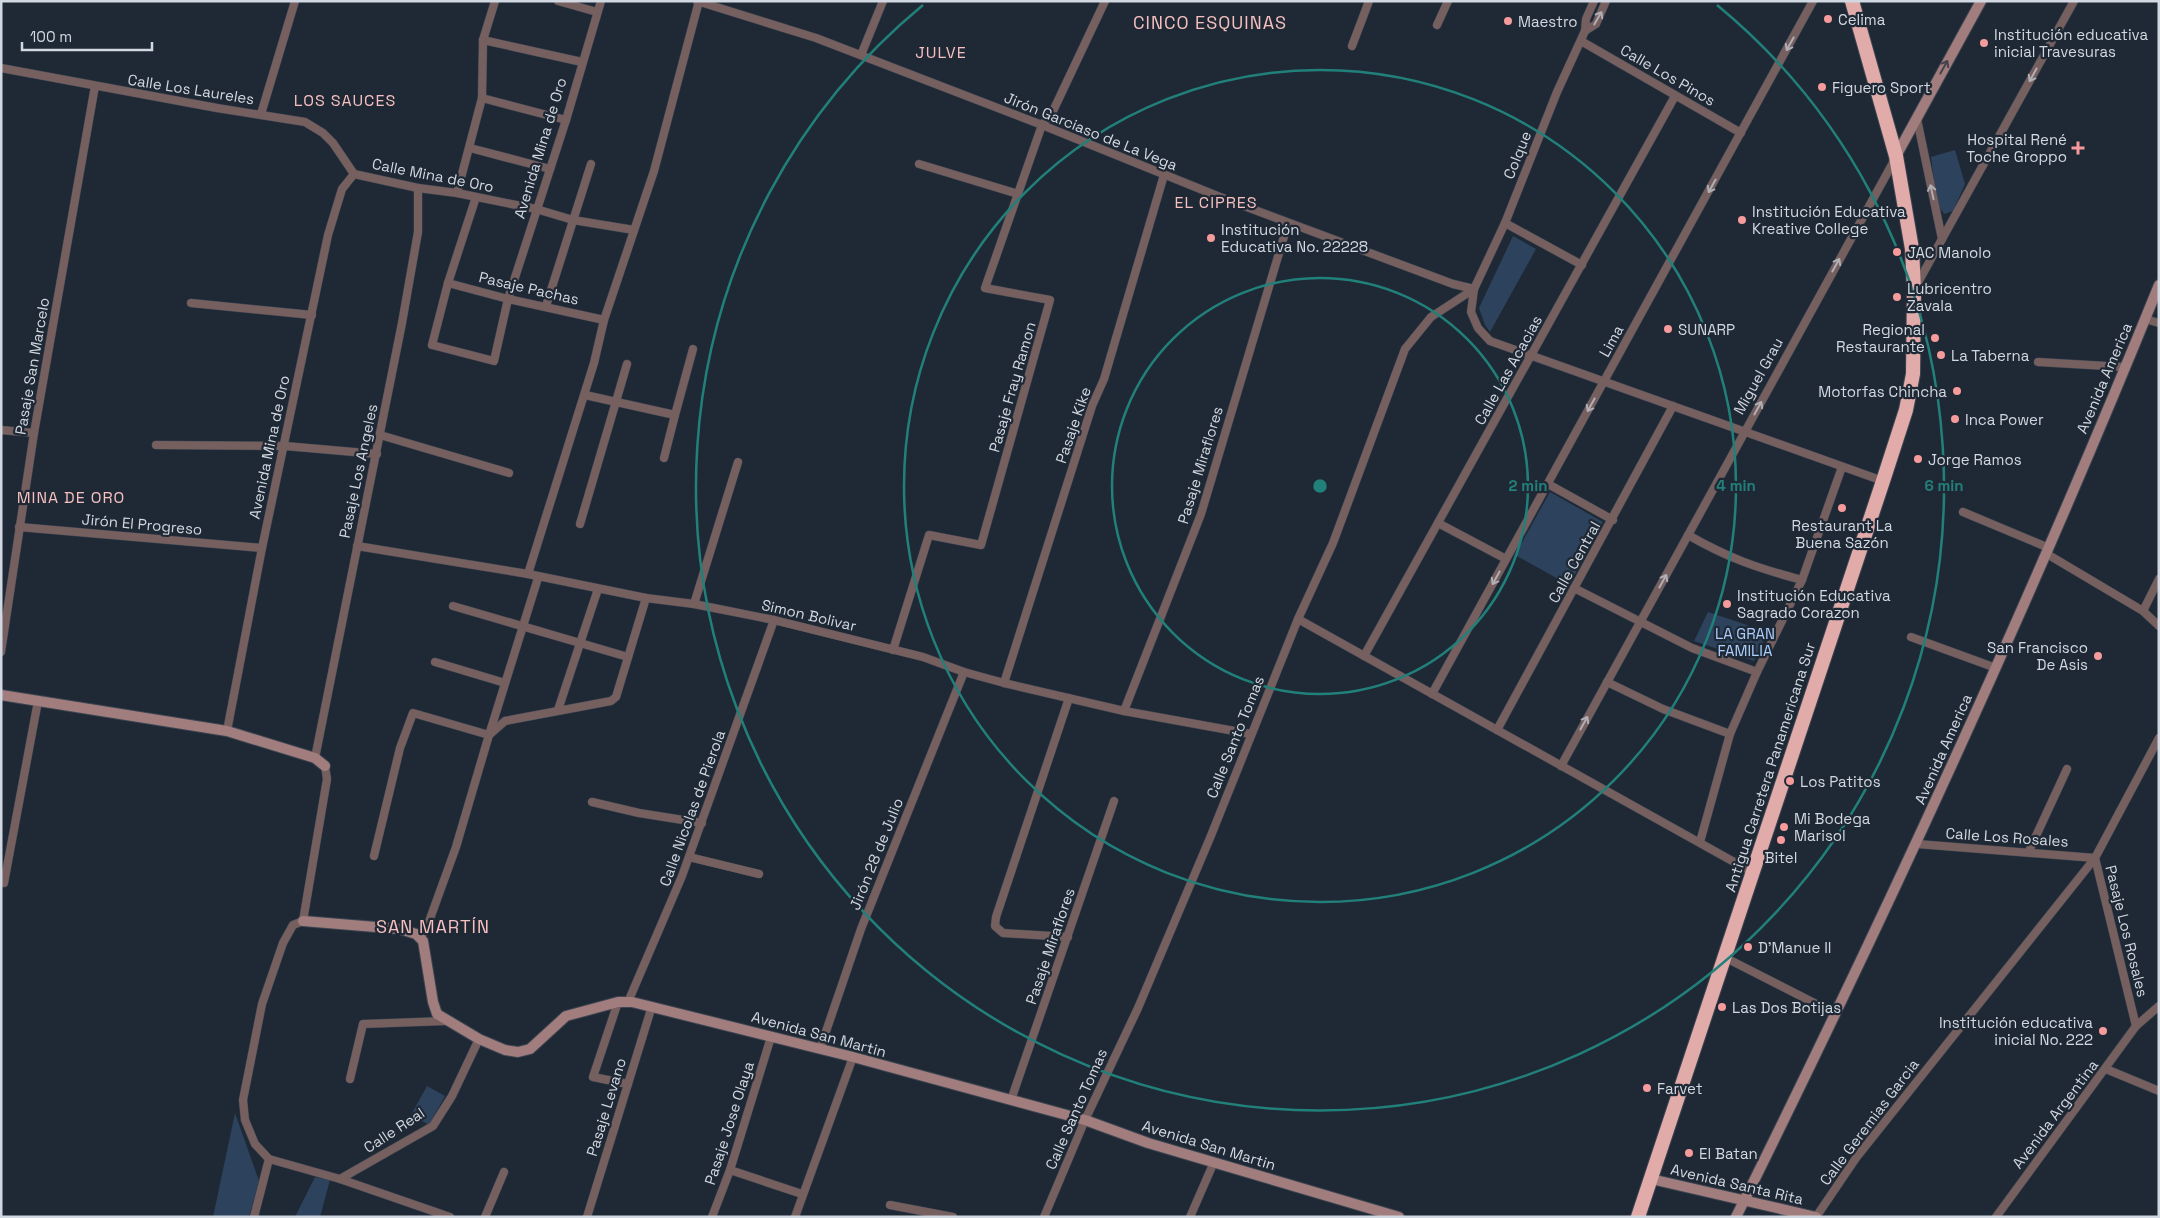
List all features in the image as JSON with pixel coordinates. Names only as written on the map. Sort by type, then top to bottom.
[{"type":"highway","name":"Antigua Carretera Panamericana Sur","points":[[1638,1217],[1906,410],[1913,374],[1914,289],[1912,248],[1896,156],[1852,1]]},
{"type":"street","points":[[260,114],[295,1]]},
{"type":"street","points":[[457,193],[482,98],[483,40],[495,1]]},
{"type":"street","points":[[558,1],[597,12]]},
{"type":"street","name":"Avenida Mina de Oro","points":[[448,282],[432,345],[494,361],[508,300],[566,120],[601,1]]},
{"type":"street","points":[[528,574],[585,395],[604,320],[654,171],[699,1]]},
{"type":"street","name":"Jirón Garciaso de La Vega","points":[[699,1],[816,38],[1288,223],[1453,284],[1474,289]]},
{"type":"street","points":[[861,55],[883,1]]},
{"type":"street","name":"Pasaje Fray Ramon","points":[[893,650],[930,535],[981,545],[1050,300],[985,288],[1042,125],[1053,111],[1105,1]]},
{"type":"street","points":[[1352,46],[1369,1]]},
{"type":"street","points":[[1438,25],[1448,1]]},
{"type":"street","name":"Colque","points":[[1474,289],[1504,223],[1557,92],[1585,31],[1586,19],[1594,1]]},
{"type":"street","name":"Colque","points":[[1585,31],[1596,24],[1606,1]]},
{"type":"street","name":"Lima","points":[[1432,694],[1813,1]]},
{"type":"street","name":"Miguel Grau","points":[[1561,766],[1981,1]]},
{"type":"street","points":[[1914,289],[2074,1]]},
{"type":"street","points":[[483,40],[582,62]]},
{"type":"street","name":"Calle Los Pinos","points":[[1580,41],[1741,133]]},
{"type":"street","name":"Calle Los Laureles","points":[[1,68],[305,122],[314,126],[333,143],[354,174]]},
{"type":"street","name":"Pasaje San Marcelo","points":[[1,652],[34,433],[95,86]]},
{"type":"street","name":"Calle Las Acacias","points":[[1364,656],[1675,96]]},
{"type":"street","points":[[482,98],[566,120]]},
{"type":"street","points":[[1917,119],[1942,240]]},
{"type":"street","points":[[470,148],[550,169]]},
{"type":"street","points":[[546,306],[591,164]]},
{"type":"street","points":[[919,164],[1018,194]]},
{"type":"street","name":"Avenida Mina de Oro","points":[[227,731],[262,548],[328,235],[342,189],[354,174]]},
{"type":"street","name":"Calle Mina de Oro","points":[[354,174],[418,188],[457,193],[536,209],[573,220],[634,230]]},
{"type":"street","name":"Pasaje Kike","points":[[1004,683],[1092,406],[1104,380],[1164,175]]},
{"type":"street","name":"Pasaje Los Angeles","points":[[315,758],[380,435],[418,232],[418,188]]},
{"type":"street","points":[[448,282],[476,197]]},
{"type":"street","points":[[1937,215],[1954,217]]},
{"type":"street","name":"Pasaje Miraflores","points":[[1124,711],[1201,514],[1288,223]]},
{"type":"street","points":[[1504,223],[1582,265]]},
{"type":"street","name":"Pasaje Pachas","points":[[448,282],[508,300],[546,306],[604,320]]},
{"type":"street","name":"Avenida America","points":[[1736,1217],[1916,844],[1996,668],[2048,551],[2159,285]]},
{"type":"street","points":[[1474,289],[1471,312],[1478,328],[1490,341],[1882,481]]},
{"type":"street","name":"Calle Santo Tomas","points":[[1044,1217],[1084,1120],[1138,1008],[1210,838],[1298,619],[1333,542],[1405,349],[1431,316],[1474,289]]},
{"type":"street","points":[[191,303],[312,315]]},
{"type":"street","points":[[2145,319],[2159,323]]},
{"type":"street","points":[[664,458],[693,349]]},
{"type":"street","points":[[2038,362],[2124,367]]},
{"type":"street","points":[[580,524],[627,364]]},
{"type":"street","points":[[585,395],[675,415]]},
{"type":"street","name":"Calle Central","points":[[1497,730],[1613,520],[1673,406]]},
{"type":"street","points":[[1,430],[34,433]]},
{"type":"street","points":[[380,435],[509,473]]},
{"type":"street","points":[[156,445],[285,446],[376,454]]},
{"type":"street","points":[[694,604],[738,462]]},
{"type":"street","points":[[1700,842],[1730,734],[1757,672],[1802,580],[1842,467]]},
{"type":"street","points":[[1548,484],[1613,520]]},
{"type":"street","points":[[1963,512],[2048,551],[2142,611],[2159,626]]},
{"type":"street","points":[[1438,523],[1506,559]]},
{"type":"street","name":"Jirón El Progreso","points":[[19,527],[262,548]]},
{"type":"street","points":[[1688,535],[1723,555],[1751,566],[1802,580]]},
{"type":"street","name":"Simon Bolivar","points":[[357,546],[528,574],[538,578],[646,598],[694,604],[774,620],[923,657],[964,672],[1004,683],[1124,711],[1251,734]]},
{"type":"street","points":[[450,1217],[340,1179],[269,1159],[255,1144],[244,1120],[243,1100],[268,986],[286,937],[293,925],[303,921],[400,929],[416,934],[420,938],[427,927],[456,847],[538,578]]},
{"type":"street","points":[[2142,611],[2159,579]]},
{"type":"street","points":[[1,588],[11,589]]},
{"type":"street","points":[[1574,588],[1692,648],[1757,672]]},
{"type":"street","points":[[558,710],[598,589]]},
{"type":"street","points":[[489,735],[506,721],[612,701],[616,697],[646,598]]},
{"type":"street","points":[[453,606],[522,628],[628,657]]},
{"type":"street","points":[[1298,619],[1752,872]]},
{"type":"street","name":"Calle Nicolas de Pierola","points":[[628,1084],[593,1077],[623,1002],[690,857],[774,620]]},
{"type":"street","points":[[1910,637],[1996,668]]},
{"type":"street","points":[[435,662],[505,683]]},
{"type":"street","name":"Jirón 28 de Julio","points":[[820,1049],[861,929],[964,672]]},
{"type":"street","points":[[1607,682],[1663,709],[1730,734]]},
{"type":"street","points":[[1,695],[227,731],[315,758],[325,766],[327,779],[303,921]]},
{"type":"street","points":[[1068,937],[1003,933],[995,926],[996,917],[1069,698]]},
{"type":"street","points":[[4,883],[38,701]]},
{"type":"street","points":[[374,856],[400,748],[413,713],[489,735]]},
{"type":"street","name":"Pasaje Los Rosales","points":[[2136,1026],[2095,858],[2159,738]]},
{"type":"street","points":[[2029,851],[2067,769]]},
{"type":"street","name":"Pasaje Miraflores","points":[[1011,1100],[1114,801]]},
{"type":"street","points":[[592,802],[639,813],[702,823]]},
{"type":"street","name":"Calle Los Rosales","points":[[1916,844],[2029,851],[2095,858]]},
{"type":"street","points":[[690,857],[759,874]]},
{"type":"street","name":"Calle Geremias Garcia","points":[[1816,1217],[1856,1158],[2095,858]]},
{"type":"street","name":"Avenida San Martin","points":[[420,938],[423,941],[433,1002],[437,1014],[479,1040],[505,1050],[518,1052],[535,1044],[566,1016],[623,1002],[652,1006],[853,1057],[1084,1120],[1148,1143],[1399,1217]]},
{"type":"street","points":[[1724,957],[1834,1013]]},
{"type":"street","name":"Pasaje Levano","points":[[587,1217],[652,1006]]},
{"type":"street","name":"Avenida Argentina","points":[[1996,1217],[2136,1026],[2159,1006]]},
{"type":"street","points":[[350,1079],[363,1024],[446,1021]]},
{"type":"street","name":"Pasaje Jose Olaya","points":[[712,1217],[730,1170],[772,1037]]},
{"type":"street","name":"Calle Real","points":[[340,1179],[433,1126],[452,1096],[479,1040]]},
{"type":"street","points":[[795,1217],[853,1057]]},
{"type":"street","points":[[2106,1069],[2159,1091]]},
{"type":"street","points":[[254,1217],[269,1159]]},
{"type":"street","points":[[1190,1217],[1214,1162]]},
{"type":"street","points":[[730,1170],[802,1194]]},
{"type":"street","points":[[485,1217],[504,1172]]},
{"type":"street","name":"Avenida Santa Rita","points":[[1651,1179],[1744,1202],[1816,1217]]},
{"type":"street","points":[[890,1205],[953,1217]]},
{"type":"green space","points":[[1955,150],[1965,184],[1953,211],[1944,214],[1937,204],[1931,157]]},
{"type":"green space","points":[[1513,236],[1536,249],[1490,332],[1485,325],[1479,308]]},
{"type":"green space","points":[[1550,492],[1603,522],[1569,585],[1515,555]]},
{"type":"green space","name":"LA GRAN FAMILIA","points":[[1708,612],[1768,632],[1754,661],[1694,641]]},
{"type":"green space","points":[[427,1086],[445,1096],[429,1125],[411,1115]]},
{"type":"green space","points":[[235,1113],[259,1181],[249,1217],[213,1217]]},
{"type":"green space","points":[[315,1177],[330,1180],[320,1217],[295,1217]]},
{"type":"place","name":"Celima","points":[[1828,19]]},
{"type":"place","name":"Maestro","points":[[1508,21]]},
{"type":"place","name":"Institución educativa inicial Travesuras","points":[[1984,43]]},
{"type":"place","name":"Figuero Sport","points":[[1822,87]]},
{"type":"place","name":"Hospital René Toche Groppo","points":[[2078,148]]},
{"type":"place","name":"Institución Educativa Kreative College","points":[[1742,220]]},
{"type":"place","name":"Institución Educativa No. 22228","points":[[1211,238]]},
{"type":"place","name":"JAC Manolo","points":[[1897,252]]},
{"type":"place","name":"Lubricentro Zavala","points":[[1897,297]]},
{"type":"place","name":"SUNARP","points":[[1668,329]]},
{"type":"place","name":"Regional Restaurante","points":[[1935,338]]},
{"type":"place","name":"La Taberna","points":[[1941,355]]},
{"type":"place","name":"Motorfas Chincha","points":[[1957,391]]},
{"type":"place","name":"Inca Power","points":[[1955,419]]},
{"type":"place","name":"Jorge Ramos","points":[[1918,459]]},
{"type":"place","name":"Restaurant La Buena Sazón","points":[[1842,508]]},
{"type":"place","name":"Institución Educativa Sagrado Corazon","points":[[1727,604]]},
{"type":"place","name":"San Francisco De Asis","points":[[2098,656]]},
{"type":"place","name":"Los Patitos","points":[[1790,781]]},
{"type":"place","name":"Mi Bodega Marisol","points":[[1784,827]]},
{"type":"place","name":"Bitel","points":[[1781,840]]},
{"type":"place","name":"D'Manue II","points":[[1748,947]]},
{"type":"place","name":"Las Dos Botijas","points":[[1722,1007]]},
{"type":"place","name":"Institución educativa inicial No. 222","points":[[2103,1031]]},
{"type":"place","name":"Farvet","points":[[1647,1088]]},
{"type":"place","name":"El Batan","points":[[1689,1153]]},
{"type":"district","name":"CINCO ESQUINAS","points":[[1210,22]]},
{"type":"district","name":"JULVE","points":[[941,52]]},
{"type":"district","name":"LOS SAUCES","points":[[345,100]]},
{"type":"district","name":"EL CIPRES","points":[[1216,202]]},
{"type":"district","name":"MINA DE ORO","points":[[71,497]]},
{"type":"district","name":"SAN MARTÍN","points":[[433,926]]}]
